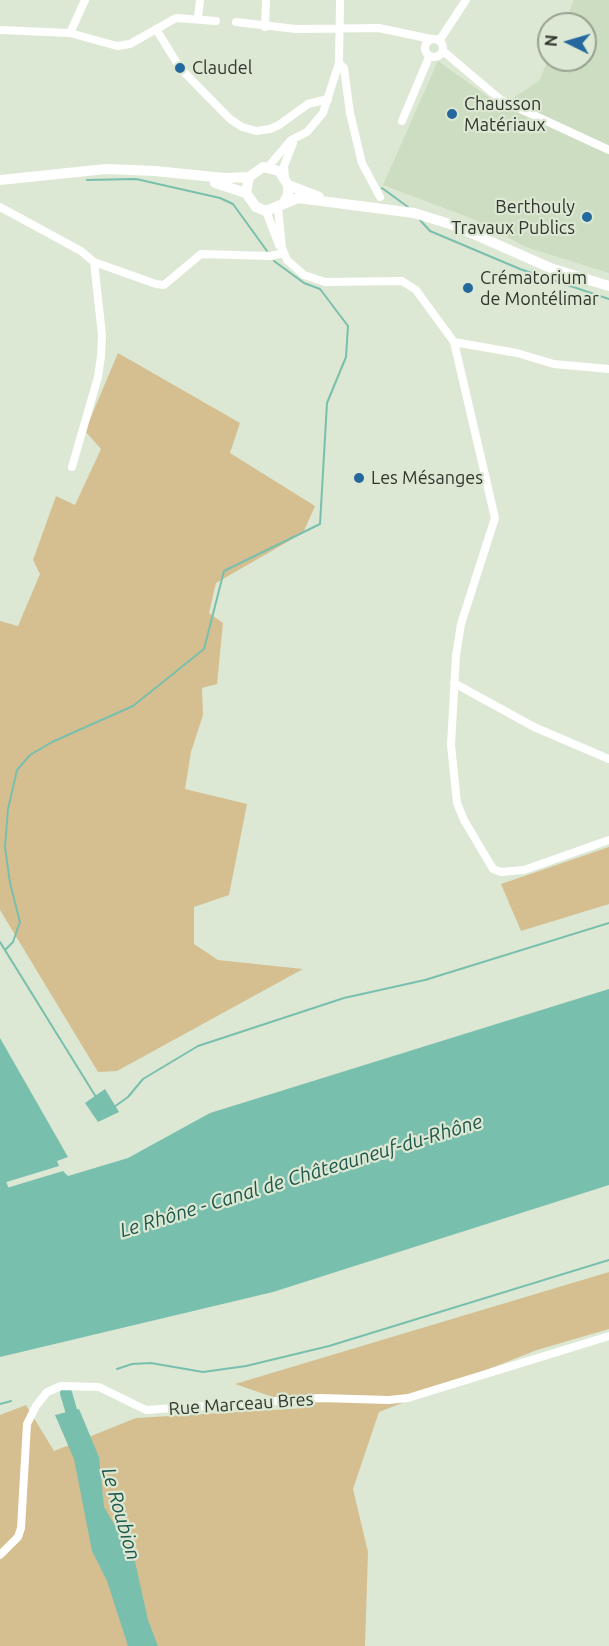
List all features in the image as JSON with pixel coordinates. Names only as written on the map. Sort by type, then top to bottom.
[{"type":"main road","points":[[246,193],[249,177],[255,171],[268,167],[279,171],[287,181],[327,200]]},
{"type":"main road","points":[[0,180],[106,169],[155,171],[193,176],[249,177]]},
{"type":"main road","points":[[193,176],[246,193],[256,207],[266,211],[298,198],[414,213],[453,225],[553,269],[609,286]]},
{"type":"main road","points":[[281,206],[288,195],[287,181]]},
{"type":"street","points":[[70,33],[85,0]]},
{"type":"street","points":[[198,18],[200,0]]},
{"type":"street","points":[[265,27],[266,0]]},
{"type":"street","points":[[268,167],[282,149],[318,122],[328,99],[339,63],[340,0]]},
{"type":"street","points":[[466,0],[424,50],[453,61],[473,74],[501,100],[609,150]]},
{"type":"street","points":[[0,30],[70,33],[117,46],[130,44],[176,18],[216,21]]},
{"type":"street","points":[[236,22],[265,27],[339,31],[379,28],[406,33],[432,42]]},
{"type":"street","points":[[156,29],[180,68],[230,119],[242,127],[256,131],[270,129],[308,104],[328,99]]},
{"type":"street","points":[[402,121],[436,55],[432,42]]},
{"type":"street","points":[[339,63],[344,68],[362,163],[380,197]]},
{"type":"street","points":[[287,181],[286,157],[297,137]]},
{"type":"street","points":[[281,206],[283,250]]},
{"type":"street","points":[[0,207],[81,251],[94,262],[156,284],[164,285],[201,254],[270,256],[283,250]]},
{"type":"street","points":[[266,211],[277,243],[287,260],[304,275],[325,282],[402,281],[416,291],[454,342],[494,503],[495,518],[461,624],[454,683],[451,745],[457,803],[464,820],[494,869],[501,872],[524,870],[609,840]]},
{"type":"street","points":[[72,467],[98,377],[101,356],[102,335],[94,262]]},
{"type":"street","points":[[454,342],[517,353],[554,364],[609,369]]},
{"type":"street","points":[[454,683],[534,727],[609,759]]},
{"type":"street","name":"Rue Marceau Bres","points":[[0,1555],[18,1537],[21,1528],[27,1424],[36,1406],[47,1392],[61,1386],[99,1387],[146,1410],[320,1398],[389,1400],[408,1398],[609,1336]]},
{"type":"shaded area","points":[[574,0],[609,0],[609,273],[526,247],[473,219],[383,185],[438,61],[501,106],[539,81],[543,72],[597,72],[597,12],[569,12]]},
{"type":"shaded area","points":[[118,353],[240,423],[230,453],[315,506],[303,533],[216,583],[209,613],[223,623],[217,684],[202,688],[203,715],[191,752],[185,789],[247,804],[229,895],[194,907],[194,944],[218,960],[303,969],[117,1071],[98,1072],[0,910],[0,621],[18,626],[40,574],[33,560],[56,496],[75,505],[101,449],[85,431]]},
{"type":"shaded area","points":[[609,847],[609,904],[521,931],[501,884]]},
{"type":"shaded area","points":[[609,1272],[609,1329],[537,1350],[379,1412],[353,1489],[368,1552],[365,1646],[0,1646],[0,1415],[26,1405],[54,1451],[136,1418],[305,1408],[235,1384]]},
{"type":"water","name":"Le Rhône - Canal de Châteauneuf-du-Rhône","points":[[609,989],[609,1185],[273,1292],[0,1357],[0,1190],[63,1171],[68,1176],[128,1158],[210,1113]]},
{"type":"water","points":[[0,1038],[68,1157],[57,1161],[59,1166],[0,1184]]},
{"type":"water","points":[[105,1089],[119,1112],[98,1122],[85,1103]]},
{"type":"water","points":[[79,1409],[99,1457],[104,1507],[134,1557],[148,1620],[158,1646],[128,1646],[107,1581],[92,1551],[74,1459],[55,1415]]},
{"type":"waterway","points":[[87,180],[136,179],[220,198],[233,204],[267,251]]},
{"type":"waterway","points":[[382,188],[408,207]]},
{"type":"waterway","points":[[420,220],[430,231],[520,269],[609,299]]},
{"type":"waterway","points":[[5,950],[13,942],[20,922],[10,883],[5,847],[8,809],[17,770],[30,755],[52,742],[133,706],[204,649],[224,571],[320,524],[327,403],[346,357],[348,326],[320,289],[304,283],[274,261]]},
{"type":"waterway","points":[[114,1107],[128,1097],[143,1079],[198,1046],[344,998],[425,980],[609,923]]},
{"type":"waterway","points":[[0,942],[96,1097]]},
{"type":"waterway","name":"Le Roubion","points":[[0,1182],[7,1203]]},
{"type":"waterway","points":[[117,1369],[132,1364],[151,1363],[203,1372],[246,1366],[329,1346],[609,1260]]},
{"type":"waterway","name":"Le Roubion","points":[[66,1393],[76,1427]]},
{"type":"waterway","points":[[0,1404],[11,1401]]},
{"type":"place","name":"Claudel","points":[[180,68]]},
{"type":"place","name":"Chausson Matériaux","points":[[452,114]]},
{"type":"place","name":"Berthouly Travaux Publics","points":[[587,217]]},
{"type":"place","name":"Crématorium de Montélimar","points":[[468,288]]},
{"type":"place","name":"Les Mésanges","points":[[359,478]]}]
